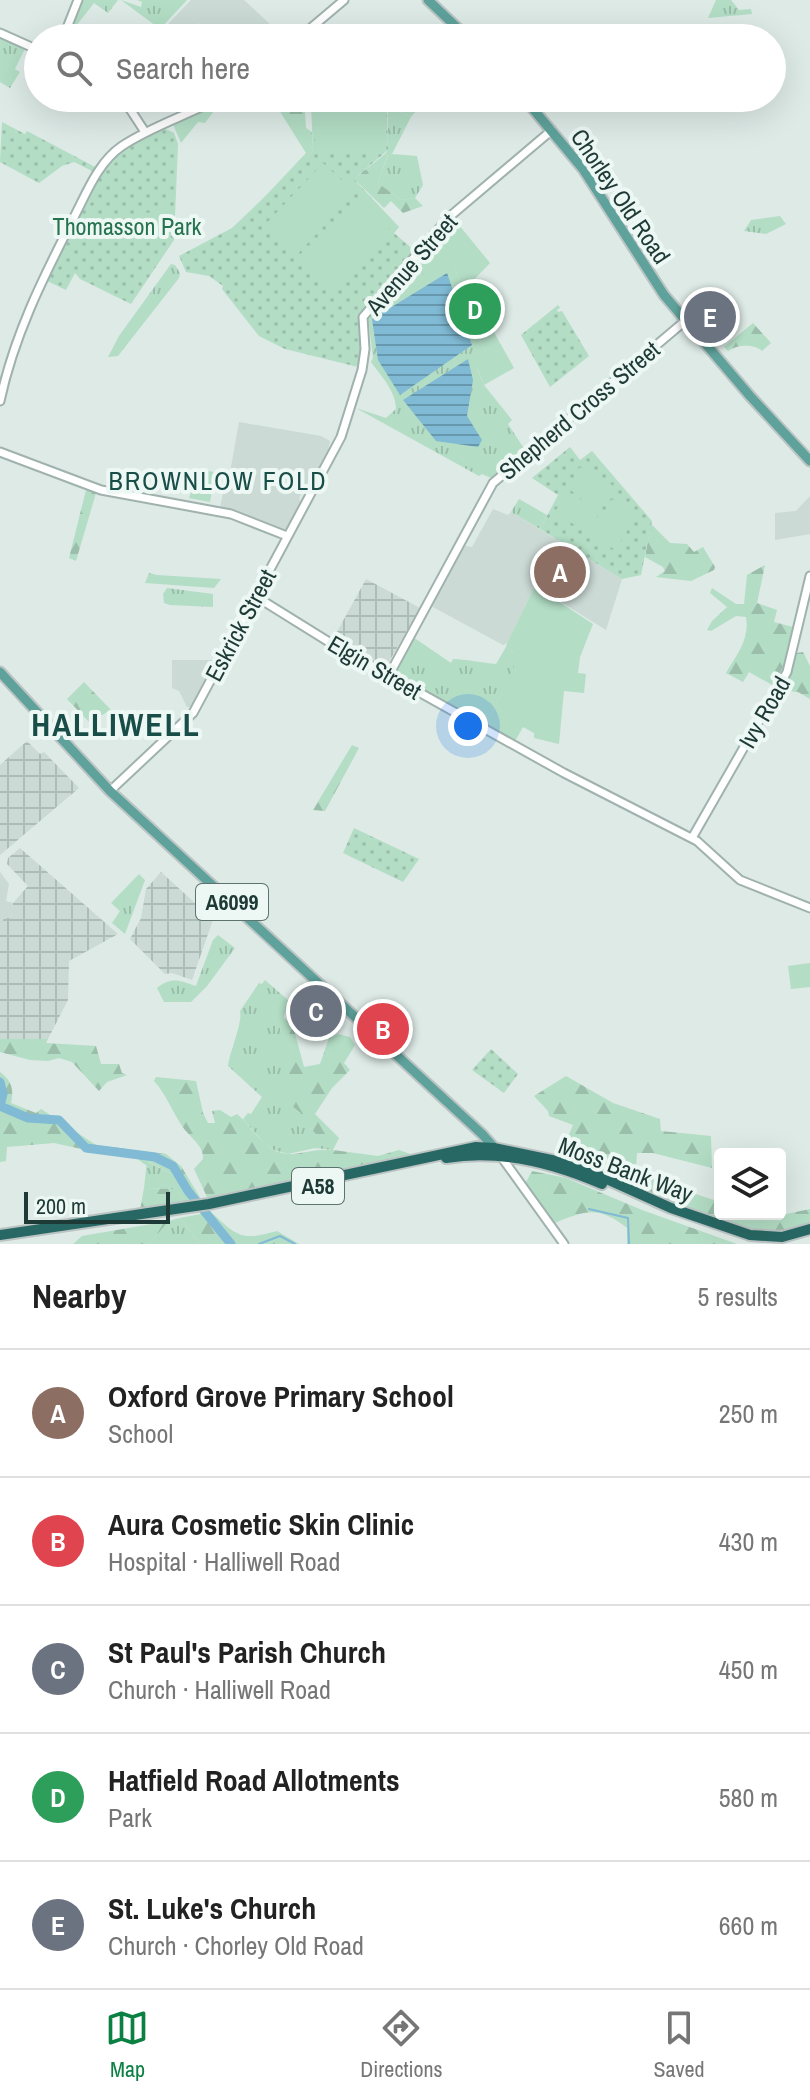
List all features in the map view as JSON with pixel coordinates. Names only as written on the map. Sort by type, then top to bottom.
[{"type":"highway","name":"Moss Bank Way","points":[[0,1238],[209,1204],[457,1149],[493,1150],[580,1176],[658,1209],[749,1241],[785,1242],[810,1232]]},
{"type":"highway","name":"Moss Bank Way","points":[[0,1238],[213,1208],[493,1150]]},
{"type":"main road","points":[[428,0],[453,24]]},
{"type":"main road","name":"Chorley Old Road","points":[[536,112],[585,173],[664,295],[810,461]]},
{"type":"main road","name":"A6099","points":[[0,672],[110,791],[470,1125],[493,1150]]},
{"type":"street","points":[[69,24],[78,0]]},
{"type":"street","points":[[316,24],[344,0]]},
{"type":"street","points":[[0,33],[24,44]]},
{"type":"street","points":[[132,112],[145,132]]},
{"type":"street","points":[[0,401],[12,351],[24,320],[97,173],[115,152],[145,132],[189,112]]},
{"type":"street","name":"Avenue Street","points":[[341,437],[362,370],[365,349],[362,321],[365,314],[453,212],[552,130]]},
{"type":"street","name":"Shepherd Cross Street","points":[[389,675],[493,483],[685,321]]},
{"type":"street","name":"Eskrick Street","points":[[110,791],[190,716],[341,437]]},
{"type":"street","points":[[0,452],[101,490],[231,514],[287,536]]},
{"type":"street","name":"Ivy Road","points":[[692,838],[787,672],[810,576]]},
{"type":"street","name":"Elgin Street","points":[[255,596],[581,783],[692,838],[740,880],[810,908]]},
{"type":"street","points":[[493,1150],[564,1244]]},
{"type":"shaded area","points":[[191,0],[244,0],[270,24],[198,23],[168,24]]},
{"type":"shaded area","points":[[239,422],[321,436],[330,441],[327,456],[311,486],[303,490],[299,498],[301,504],[285,530],[220,508]]},
{"type":"shaded area","points":[[810,496],[810,534],[775,540],[775,513],[796,511]]},
{"type":"shaded area","points":[[493,509],[508,515],[511,512],[622,579],[606,630],[535,586],[507,643],[503,645],[431,606],[465,546],[472,547]]},
{"type":"shaded area","points":[[366,579],[420,608],[386,667],[333,639]]},
{"type":"shaded area","points":[[172,660],[216,660],[191,707],[187,707],[179,691],[172,688]]},
{"type":"shaded area","points":[[27,741],[40,754],[44,752],[79,788],[0,855],[0,765]]},
{"type":"shaded area","points":[[20,848],[118,934],[69,961],[68,1000],[48,1039],[42,1041],[0,1039],[0,928],[4,918],[11,918],[13,903],[28,886],[7,864],[8,858]]},
{"type":"shaded area","points":[[0,872],[9,884],[6,901],[13,903],[11,919],[0,928]]},
{"type":"shaded area","points":[[161,872],[207,914],[215,914],[192,980],[172,973],[165,974],[130,939],[141,918],[146,889]]},
{"type":"green space","points":[[78,0],[118,0],[108,13],[94,3],[78,24],[69,24]]},
{"type":"green space","points":[[121,0],[141,7],[142,2],[137,0],[187,0],[165,24],[153,24]]},
{"type":"green space","points":[[716,0],[731,0],[739,10],[751,9],[752,14],[708,18]]},
{"type":"green space","points":[[0,38],[24,51],[15,69],[20,72],[10,88],[0,82]]},
{"type":"green space","points":[[192,112],[213,112],[205,123],[198,122],[181,143],[172,122]]},
{"type":"green space","points":[[280,112],[306,112],[306,128],[312,132],[313,151],[244,221],[243,220],[306,153]]},
{"type":"green space","points":[[311,112],[387,112],[388,150],[354,179],[399,227],[394,233],[415,251],[358,317],[362,335],[358,367],[285,349],[259,336],[222,289],[223,286],[209,276],[186,272],[179,256],[232,228],[313,151]]},
{"type":"green space","points":[[314,112],[385,112],[386,150],[315,151]]},
{"type":"green space","points":[[388,112],[400,112],[411,117],[392,154],[417,156],[423,185],[415,198],[401,200],[378,183],[388,150]]},
{"type":"green space","points":[[2,122],[25,134],[27,131],[97,168],[94,172],[74,162],[62,166],[39,183],[0,162]]},
{"type":"green space","name":"Thomasson Park","points":[[166,129],[174,133],[178,144],[174,240],[131,304],[80,279],[75,273],[66,290],[45,280],[91,193],[112,161],[132,144]]},
{"type":"green space","points":[[388,154],[378,183],[401,200],[415,198],[423,206],[403,213],[391,201],[384,208],[354,179]]},
{"type":"green space","points":[[323,163],[355,192],[295,257],[263,227]]},
{"type":"green space","points":[[360,196],[392,226],[332,290],[300,261]]},
{"type":"green space","points":[[173,207],[172,236],[147,241],[142,214]]},
{"type":"green space","points":[[780,216],[786,224],[766,234],[744,231],[751,220]]},
{"type":"green space","points":[[454,219],[490,263],[468,286],[514,368],[484,385],[477,368],[487,362],[483,355],[487,353],[475,332],[453,262],[415,276],[414,282],[406,274]]},
{"type":"green space","points":[[453,262],[475,332],[487,353],[487,362],[477,369],[484,385],[512,420],[508,424],[525,450],[491,478],[482,474],[479,476],[356,408],[386,418],[396,409],[391,390],[371,362],[368,317],[390,292],[395,296],[415,281],[414,277]]},
{"type":"green space","points":[[171,264],[180,273],[179,278],[118,356],[108,357],[119,336]]},
{"type":"green space","points":[[558,305],[558,312],[562,311],[589,356],[550,387],[521,335]]},
{"type":"green space","points":[[753,323],[771,343],[762,351],[750,346],[728,351],[724,347]]},
{"type":"green space","points":[[570,447],[580,460],[592,451],[652,521],[641,575],[622,579],[540,529],[558,495],[532,478]]},
{"type":"green space","points":[[580,467],[614,486],[602,508],[568,489]]},
{"type":"green space","points":[[199,470],[215,472],[210,502],[189,498]]},
{"type":"green space","points":[[86,490],[96,493],[76,561],[69,558]]},
{"type":"green space","points":[[566,491],[601,510],[589,532],[554,514]]},
{"type":"green space","points":[[519,499],[547,515],[540,529],[511,512]]},
{"type":"green space","points":[[612,499],[637,513],[616,550],[591,537]]},
{"type":"green space","points":[[651,524],[670,543],[687,544],[694,552],[703,547],[714,570],[691,581],[656,577],[665,571],[645,557]]},
{"type":"green space","points":[[765,565],[757,603],[777,610],[774,622],[793,627],[786,660],[774,686],[749,672],[743,682],[726,673],[744,639],[746,617],[736,616],[711,631],[707,630],[727,607],[710,593],[712,588],[736,604],[744,604],[747,575]]},
{"type":"green space","points":[[149,573],[221,579],[214,588],[145,583]]},
{"type":"green space","points":[[535,586],[593,624],[580,657],[578,673],[586,674],[584,693],[564,691],[559,744],[534,738],[534,733],[523,727],[514,743],[485,727],[517,660],[517,655],[506,647]]},
{"type":"green space","points":[[167,588],[213,594],[213,607],[164,603],[163,594]]},
{"type":"green space","points":[[410,635],[451,663],[453,659],[496,664],[506,647],[517,655],[518,659],[485,727],[389,675]]},
{"type":"green space","points":[[803,652],[810,666],[810,699],[798,692],[786,691],[785,687],[797,653]]},
{"type":"green space","points":[[84,682],[111,710],[89,722],[67,699]]},
{"type":"green space","points":[[352,745],[359,748],[325,811],[313,810]]},
{"type":"green space","points":[[354,828],[419,859],[403,882],[343,853]]},
{"type":"green space","points":[[139,874],[145,880],[125,934],[112,923],[120,911],[111,903]]},
{"type":"green space","points":[[218,935],[235,948],[207,986],[191,1002],[164,1002],[157,988],[162,984],[176,981],[196,986],[213,940]]},
{"type":"green space","points":[[810,963],[810,987],[791,989],[788,966]]},
{"type":"green space","points":[[265,980],[289,1001],[280,1028],[301,1113],[310,1128],[333,1150],[315,1148],[288,1154],[274,1150],[243,1119],[248,1113],[251,1114],[262,1097],[228,1066],[240,1011],[259,983]]},
{"type":"green space","points":[[282,1016],[293,1026],[304,1067],[320,1064],[329,1038],[338,1034],[350,1037],[355,1045],[344,1063],[350,1070],[332,1088],[315,1114],[339,1138],[333,1150],[378,1156],[399,1150],[413,1155],[212,1199],[207,1197],[194,1169],[203,1159],[203,1154],[154,1081],[156,1077],[196,1081],[208,1123],[215,1123],[212,1111],[220,1110],[231,1117],[237,1114],[265,1144],[279,1152],[292,1154],[332,1150],[310,1128],[298,1127],[296,1120],[301,1113],[292,1106],[280,1028]]},
{"type":"green space","points":[[0,1039],[48,1039],[46,1043],[96,1046],[101,1064],[119,1064],[122,1073],[127,1075],[107,1082],[99,1091],[72,1062],[59,1058],[30,1060],[0,1052]]},
{"type":"green space","points":[[491,1049],[518,1074],[504,1093],[472,1070]]},
{"type":"green space","points":[[0,1072],[11,1086],[11,1103],[36,1113],[41,1109],[96,1145],[166,1154],[181,1166],[201,1199],[140,1210],[144,1188],[173,1189],[175,1176],[148,1161],[147,1166],[135,1157],[54,1143],[7,1147],[6,1161],[0,1162]]},
{"type":"green space","points":[[566,1076],[613,1103],[660,1119],[661,1131],[711,1136],[712,1168],[653,1153],[637,1153],[636,1167],[671,1186],[714,1200],[714,1220],[665,1203],[560,1156],[573,1125],[549,1116],[534,1096]]},
{"type":"green space","points":[[147,1161],[175,1176],[174,1189],[144,1188]]},
{"type":"green space","points":[[532,1171],[566,1178],[642,1210],[737,1244],[627,1244],[627,1228],[608,1216],[592,1212],[555,1223],[525,1184]]},
{"type":"green space","points":[[810,1209],[810,1225],[780,1234],[751,1232],[715,1220],[786,1220],[786,1214]]},
{"type":"green space","points":[[211,1212],[241,1235],[255,1236],[277,1231],[299,1244],[200,1244],[180,1218]]},
{"type":"green space","points":[[180,1218],[200,1244],[149,1244],[169,1221]]},
{"type":"green space","points":[[169,1221],[149,1244],[73,1244],[82,1236]]},
{"type":"water","points":[[447,273],[472,345],[400,395],[378,360],[372,319]]},
{"type":"water","points":[[468,359],[473,380],[467,416],[482,440],[478,447],[436,441],[403,400]]},
{"type":"waterway","points":[[0,1082],[3,1094],[0,1106],[28,1118],[59,1120],[86,1148],[155,1157],[173,1166],[188,1191],[231,1244]]},
{"type":"waterway","points":[[589,1209],[628,1218],[629,1244]]},
{"type":"waterway","points":[[259,1244],[280,1236],[295,1244]]},
{"type":"place","name":"Hatfield Road Allotments","points":[[475,309]]},
{"type":"place","name":"St. Luke's Church","points":[[710,317]]},
{"type":"place","name":"Oxford Grove Primary School","points":[[560,572]]},
{"type":"place","name":"St Paul's Parish Church","points":[[316,1011]]},
{"type":"place","name":"Aura Cosmetic Skin Clinic","points":[[383,1029]]},
{"type":"district","name":"BROWNLOW FOLD","points":[[218,480]]},
{"type":"district","name":"HALLIWELL","points":[[116,724]]}]
